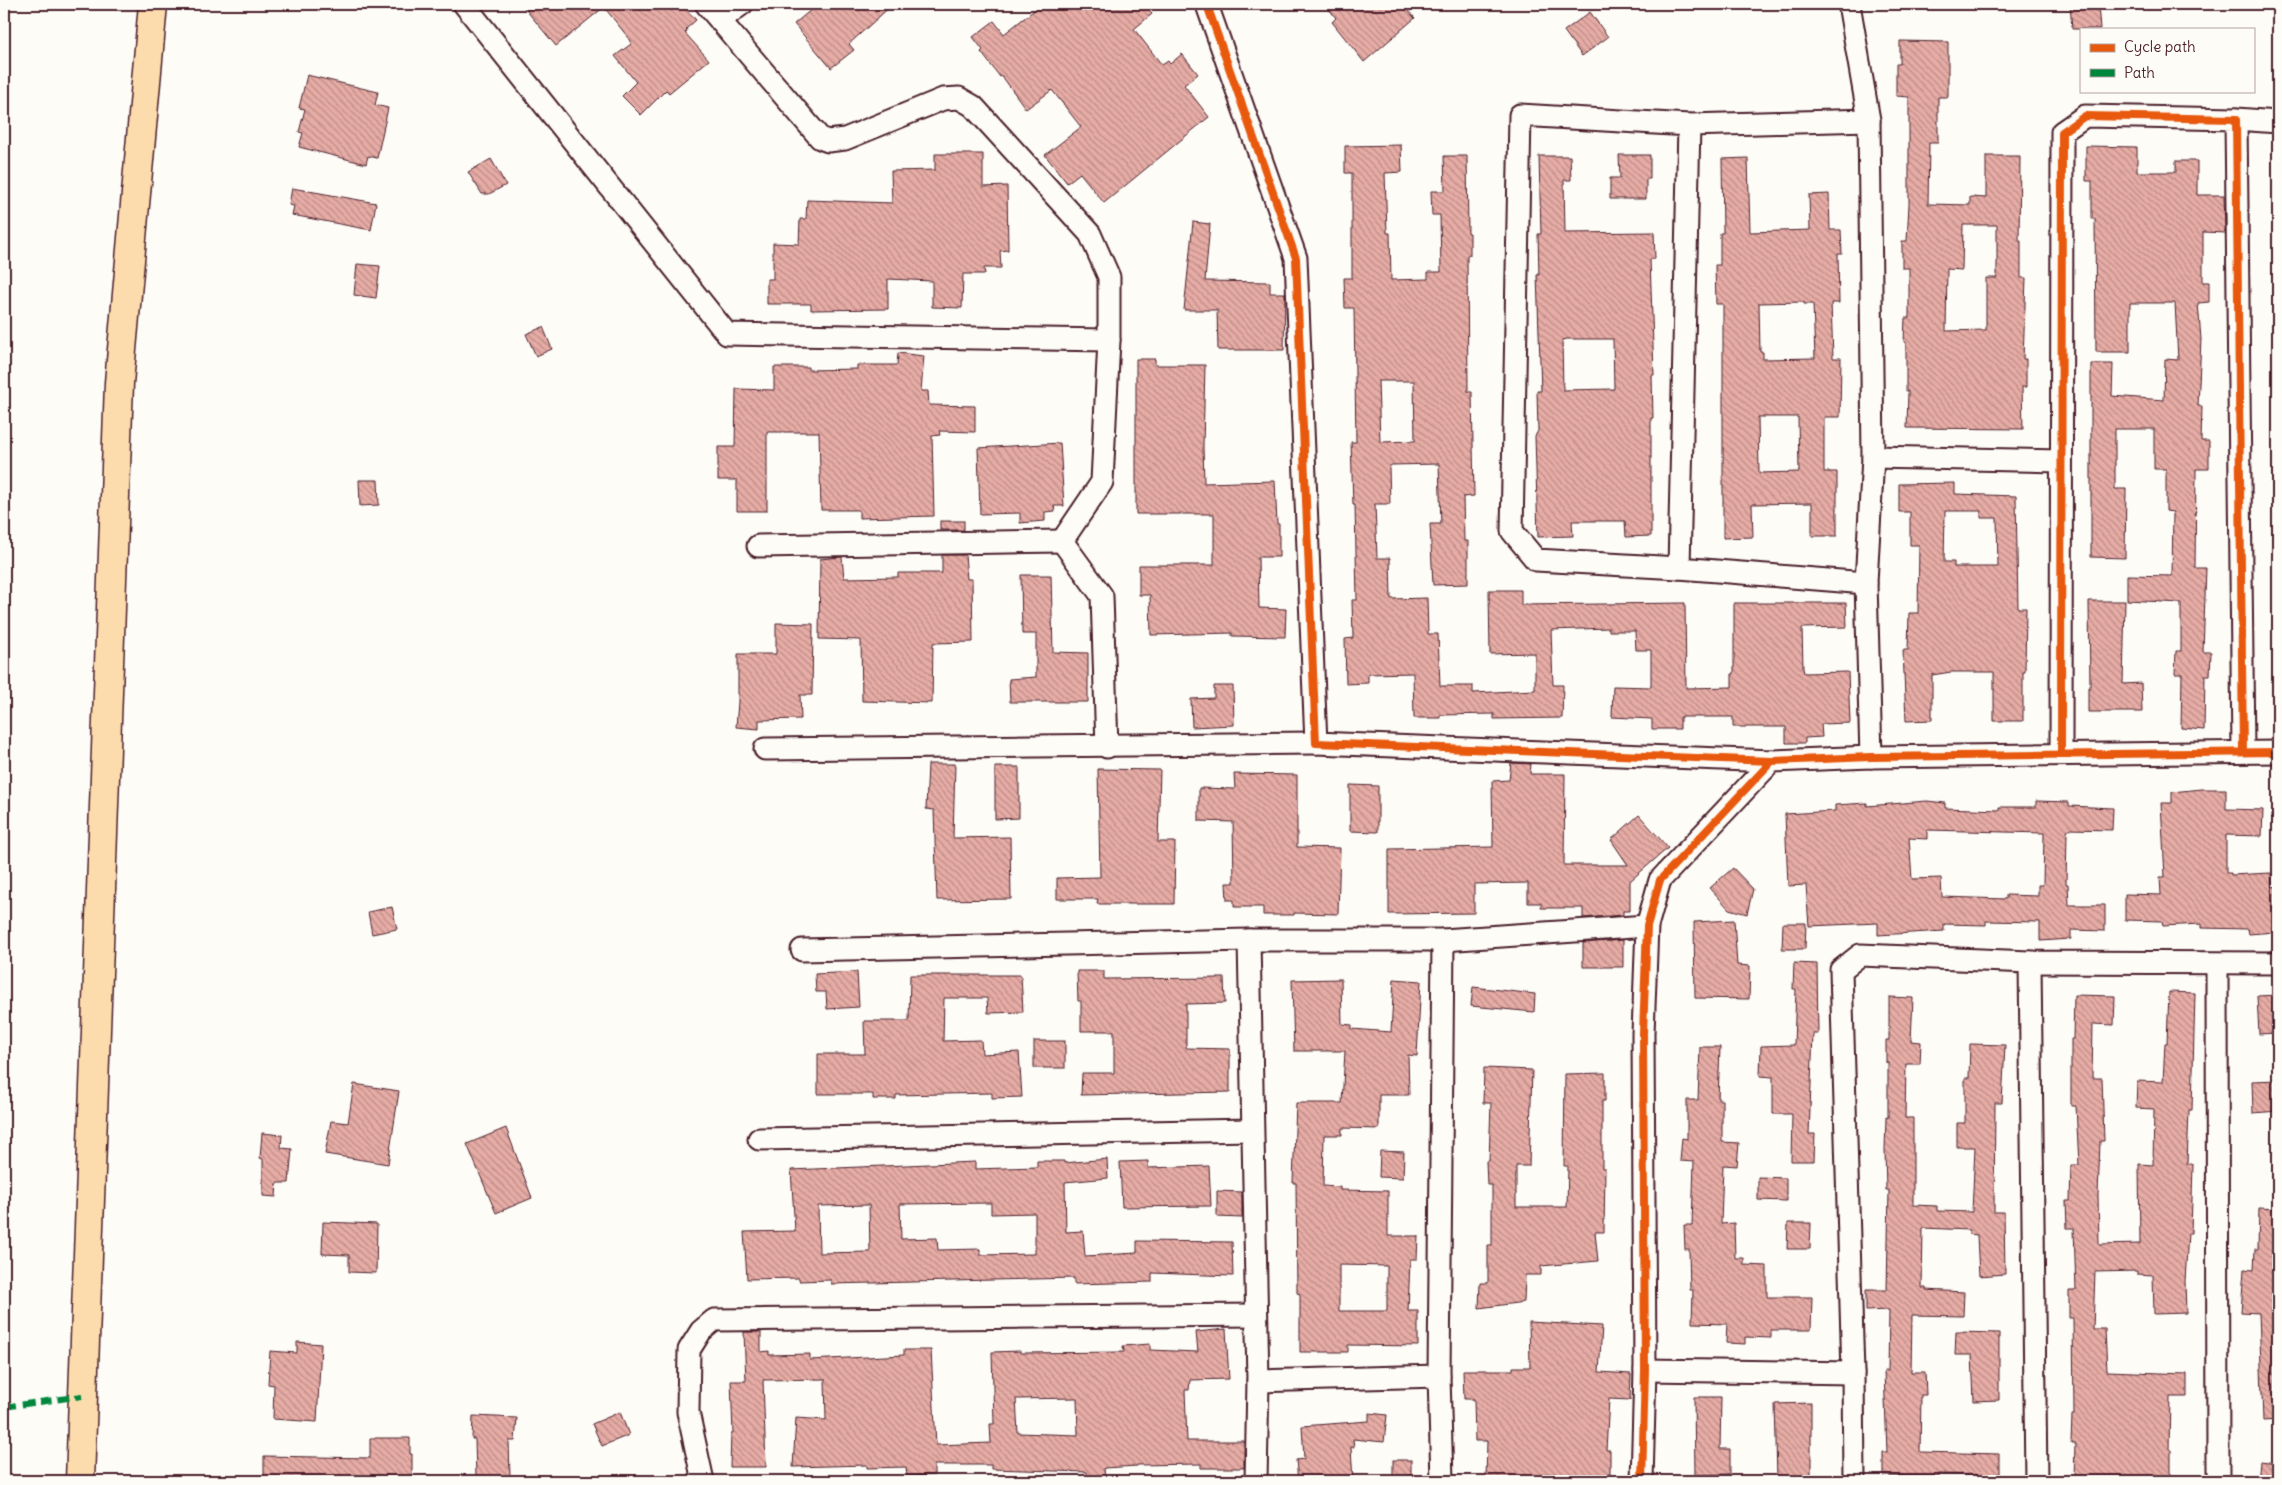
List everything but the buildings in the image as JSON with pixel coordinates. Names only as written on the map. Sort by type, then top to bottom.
[{"type":"main road","points":[[80,1481],[118,383],[153,4]]},
{"type":"street","points":[[464,4],[727,334],[1109,340]]},
{"type":"street","points":[[706,4],[814,132],[828,141],[845,140],[943,99],[959,98],[967,101],[1090,234],[1109,277],[1109,340],[1102,482],[1062,541]]},
{"type":"street","points":[[720,20],[742,4]]},
{"type":"street","points":[[1849,4],[1869,120],[1873,457],[1866,583],[1871,756]]},
{"type":"street","points":[[1202,5],[1296,258],[1316,743]]},
{"type":"street","points":[[1866,583],[1679,568],[1536,560],[1512,531],[1520,115],[1689,125],[1869,120]]},
{"type":"street","points":[[2061,754],[2062,132],[2085,116],[2236,119],[2278,122]]},
{"type":"street","points":[[2236,119],[2243,751]]},
{"type":"street","points":[[1679,568],[1689,125]]},
{"type":"street","points":[[1873,457],[2061,461]]},
{"type":"street","points":[[758,546],[1062,541]]},
{"type":"street","points":[[1062,541],[1102,596],[1107,746]]},
{"type":"street","points":[[765,749],[1316,743],[1772,762],[1871,756],[2278,752]]},
{"type":"street","points":[[1642,1481],[1645,1370],[1642,1034],[1647,926],[1660,880],[1772,762]]},
{"type":"street","points":[[802,950],[1249,940],[1443,940],[1647,926]]},
{"type":"street","points":[[1249,940],[1258,1381],[1256,1481]]},
{"type":"street","points":[[1442,1481],[1439,1376],[1443,940]]},
{"type":"street","points":[[1854,1481],[1853,1373],[1841,970],[1860,955],[2030,962],[2278,963]]},
{"type":"street","points":[[2030,962],[2036,1481]]},
{"type":"street","points":[[2217,964],[2218,1481]]},
{"type":"street","points":[[759,1139],[1252,1130]]},
{"type":"street","points":[[703,1481],[688,1412],[690,1350],[701,1331],[714,1320],[1256,1314]]},
{"type":"street","points":[[1645,1370],[1853,1373]]},
{"type":"street","points":[[1258,1381],[1439,1376]]},
{"type":"marked path","points":[[4,1407],[82,1396]]},
{"type":"cycle path","points":[[1208,8],[1296,258],[1316,743],[1772,761]]},
{"type":"cycle path","points":[[2061,754],[2062,132],[2085,116],[2236,119],[2243,751]]},
{"type":"cycle path","points":[[1642,1481],[1645,1370],[1643,1034],[1647,926],[1660,880],[1772,761],[1871,757],[2278,752]]}]
